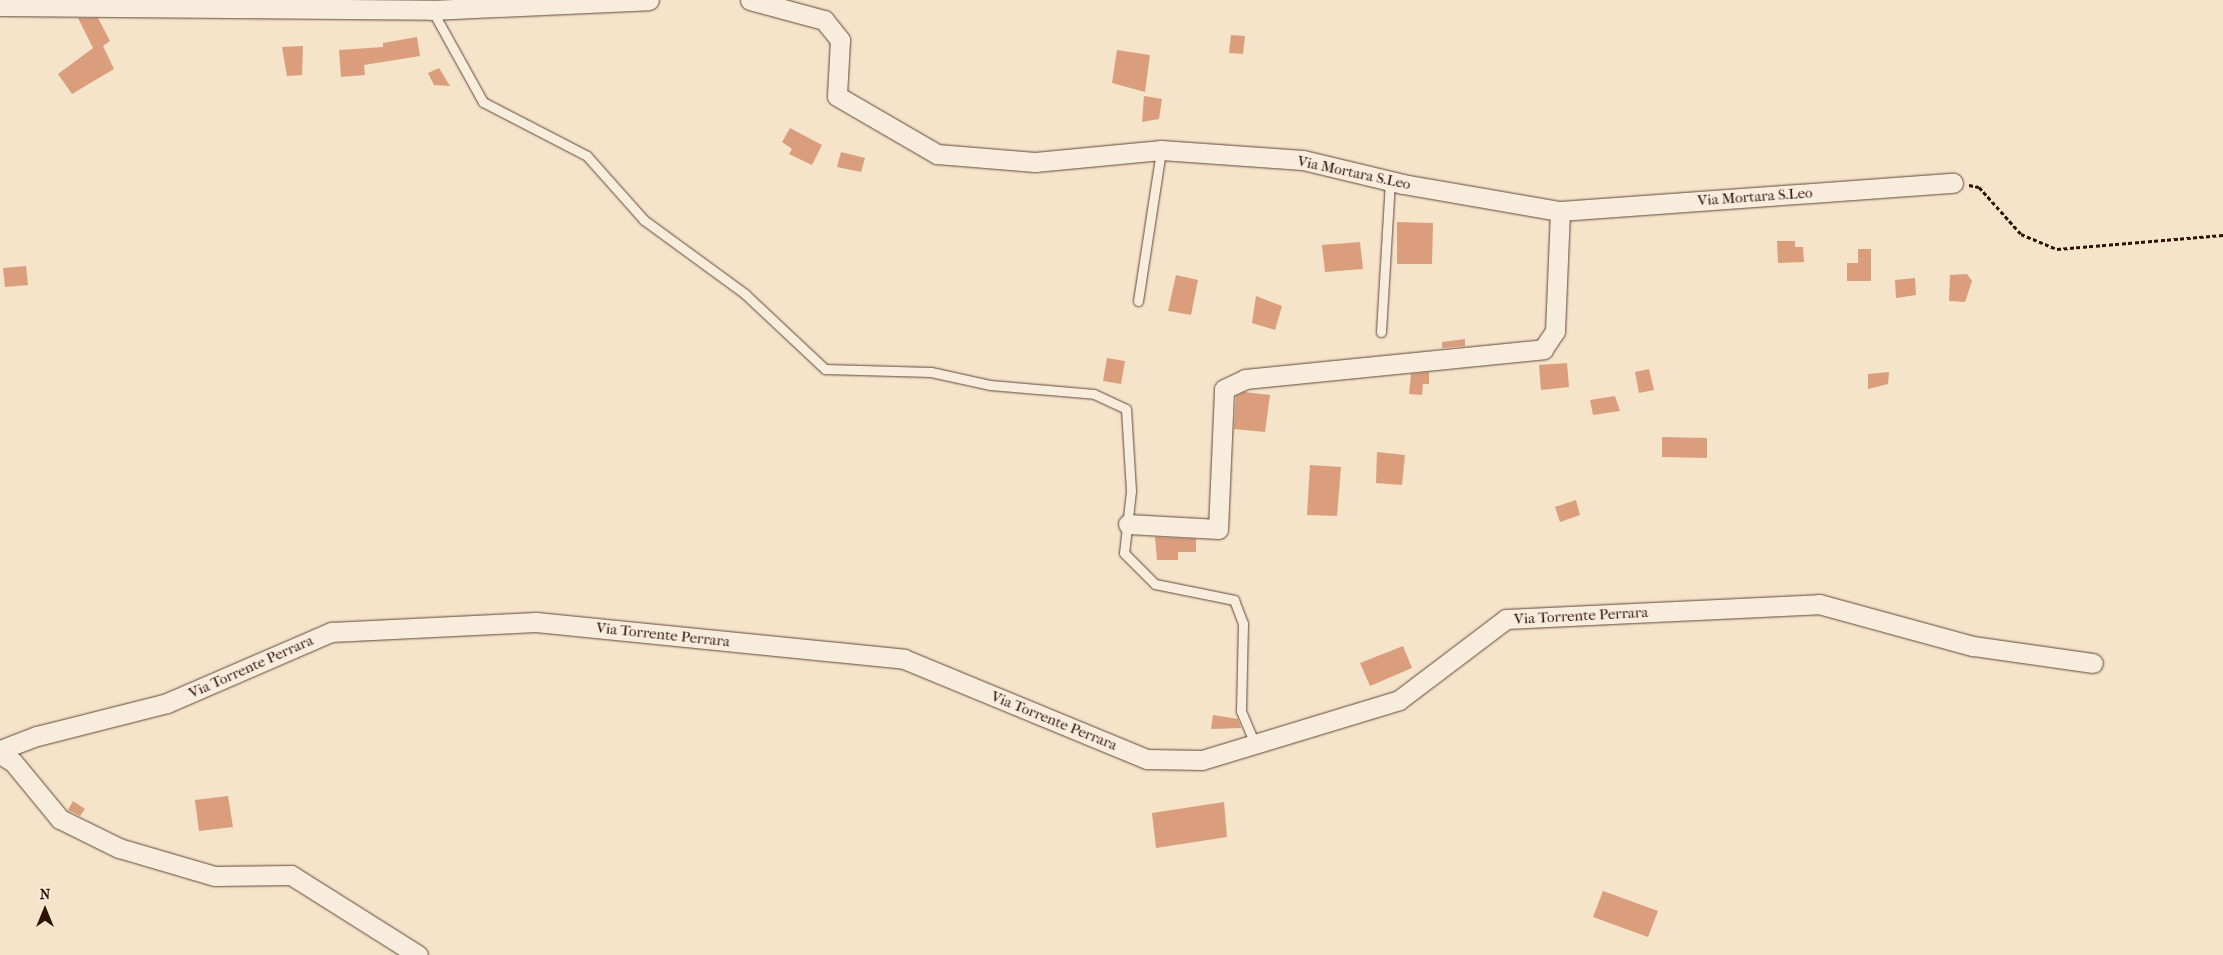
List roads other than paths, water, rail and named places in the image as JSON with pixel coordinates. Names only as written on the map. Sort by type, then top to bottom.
[{"type":"street","points":[[0,6],[432,10],[649,0]]},
{"type":"street","name":"Via Mortara S.Leo","points":[[750,0],[824,20],[840,40],[837,96],[937,154],[1035,162],[1161,150],[1302,160],[1390,181],[1560,211],[1953,182]]},
{"type":"street","points":[[1128,524],[1218,529],[1224,389],[1245,379],[1542,349],[1555,331],[1560,211]]},
{"type":"street","name":"Via Torrente Perrara","points":[[0,750],[37,736],[167,704],[331,632],[536,622],[904,659],[1147,759],[1202,760],[1399,700],[1506,619],[1819,604],[1973,646],[2094,664]]},
{"type":"street","points":[[0,754],[13,762],[60,819],[120,848],[215,876],[291,875],[418,955]]},
{"type":"lane","points":[[432,10],[483,102],[587,156],[644,220],[746,294],[825,369],[931,372],[990,385],[1094,394],[1126,409],[1131,491],[1124,553],[1156,584],[1234,600],[1243,623],[1241,711],[1255,744]]},
{"type":"lane","points":[[1138,301],[1161,150]]},
{"type":"lane","points":[[1381,332],[1390,181]]}]
